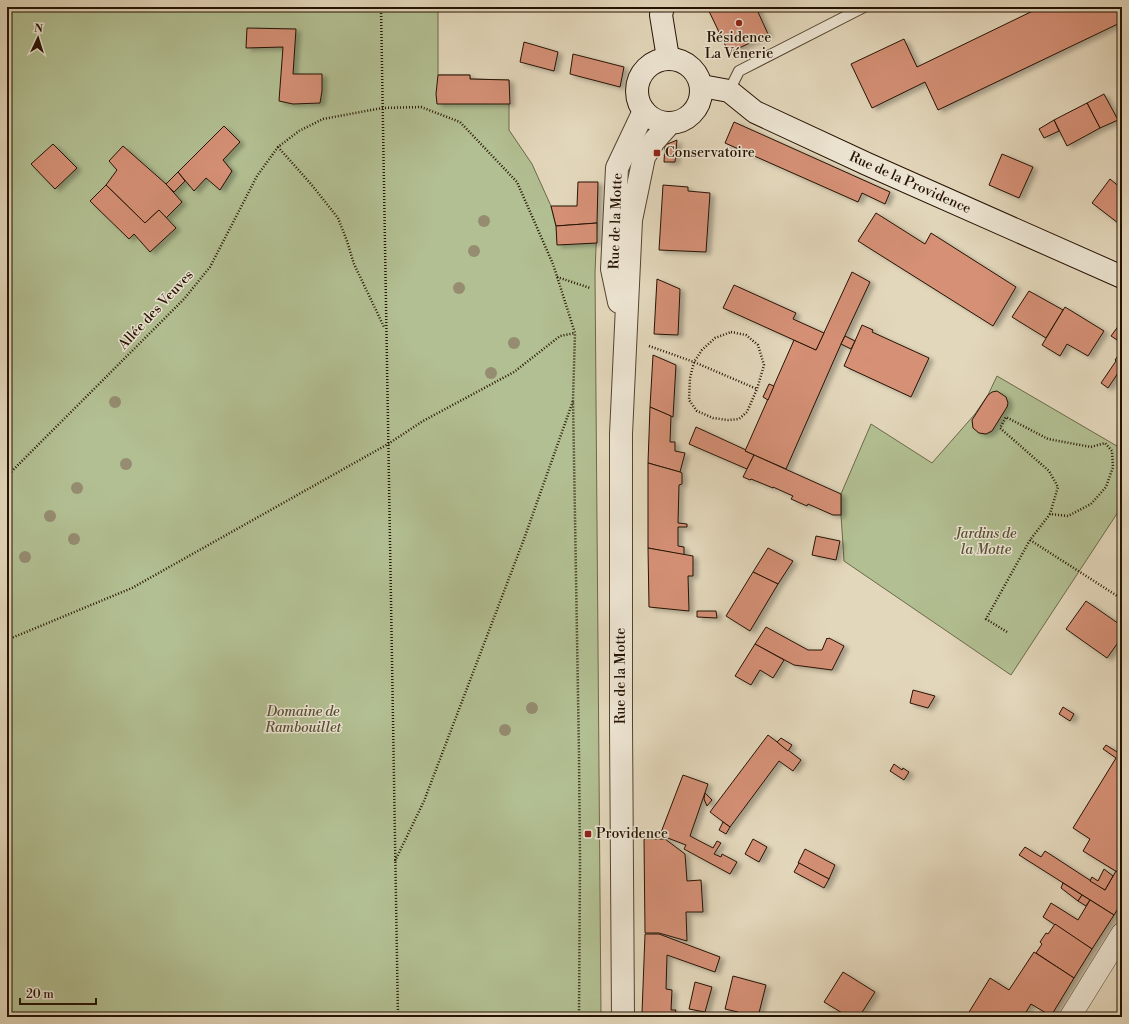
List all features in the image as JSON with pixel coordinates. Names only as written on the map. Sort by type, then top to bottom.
[{"type":"street","points":[[663,7],[661,15],[668,58]]},
{"type":"street","points":[[668,58],[678,59],[694,69],[702,86],[702,97],[698,107],[691,116],[681,122],[670,123],[656,120],[644,111],[638,98],[638,82],[642,73],[649,65],[658,60],[668,58]]},
{"type":"street","name":"Rue de la Providence","points":[[702,86],[729,91],[755,112],[867,164],[1122,277]]},
{"type":"street","name":"Rue de la Motte","points":[[635,340],[612,269],[617,168],[644,111]]},
{"type":"street","name":"Rue de la Motte","points":[[623,1017],[621,434],[635,340],[631,220],[644,157],[654,141],[670,123]]},
{"type":"street","points":[[1070,1017],[1122,933]]},
{"type":"lane","points":[[729,91],[739,71],[864,7]]},
{"type":"path","points":[[381,7],[398,1017]]},
{"type":"path","name":"Allée des Veuves","points":[[7,476],[184,299],[210,267],[257,176],[278,147],[299,131],[323,119],[382,108],[421,107],[460,122],[517,182],[553,264],[575,333],[573,399]]},
{"type":"path","points":[[278,147],[311,184],[338,218],[354,264],[386,329]]},
{"type":"path","points":[[557,277],[590,288]]},
{"type":"path","points":[[731,332],[746,335],[758,345],[764,365],[757,389],[747,412],[739,419],[728,420],[713,418],[697,411],[689,400],[690,378],[694,362],[702,350],[715,338],[731,332]]},
{"type":"path","points":[[7,639],[132,588],[514,372],[560,336],[575,333]]},
{"type":"path","points":[[635,340],[694,362],[757,389]]},
{"type":"path","points":[[395,861],[424,801],[524,539],[573,399]]},
{"type":"path","points":[[573,399],[579,763],[579,1017]]},
{"type":"path","points":[[1007,632],[986,619],[1030,540],[1050,514],[1058,487],[1049,471],[1000,428],[1006,417],[1048,439],[1090,447],[1105,443],[1112,451],[1113,467],[1106,487],[1091,504],[1068,516],[1050,514]]},
{"type":"path","points":[[1030,540],[1122,599]]},
{"type":"green space","name":"Domaine de Rambouillet","points":[[7,7],[438,7],[438,75],[470,75],[470,79],[509,80],[509,130],[532,164],[551,206],[556,226],[597,223],[595,273],[601,1017],[7,1017]]},
{"type":"green space","name":"Jardins de la Motte","points":[[997,376],[1122,449],[1122,506],[1011,675],[844,561],[841,515],[841,494],[871,424],[932,463],[975,414],[988,395]]},
{"type":"building","name":"Résidence La Vénerie","points":[[707,7],[759,7],[758,12],[768,34],[729,53]]},
{"type":"building","points":[[1041,7],[1122,7],[1122,22],[938,110],[925,82],[872,108],[851,64],[904,39],[917,67]]},
{"type":"building","points":[[247,28],[296,29],[293,74],[322,74],[320,103],[293,104],[279,101],[283,47],[246,48]]},
{"type":"building","points":[[524,42],[558,52],[554,71],[520,62]]},
{"type":"building","points":[[573,54],[624,67],[620,87],[570,74]]},
{"type":"building","points":[[438,75],[470,75],[470,79],[509,80],[510,104],[437,104],[436,94]]},
{"type":"building","points":[[1104,94],[1118,120],[1100,128],[1087,103]]},
{"type":"building","points":[[1087,103],[1100,128],[1067,146],[1054,120]]},
{"type":"building","points":[[1054,120],[1059,131],[1044,138],[1039,129]]},
{"type":"building","points":[[734,122],[890,192],[885,204],[862,193],[858,202],[725,143]]},
{"type":"building","points":[[224,126],[240,142],[223,160],[232,171],[220,190],[206,178],[194,191],[178,172]]},
{"type":"building","points":[[677,140],[675,162],[664,162],[665,145]]},
{"type":"building","points":[[53,144],[77,168],[55,189],[31,164]]},
{"type":"building","points":[[123,146],[166,184],[182,202],[166,218],[159,210],[145,223],[106,185],[117,170],[109,161]]},
{"type":"building","points":[[1002,154],[1033,167],[1019,198],[989,185]]},
{"type":"building","points":[[178,172],[185,181],[174,192],[166,184]]},
{"type":"building","points":[[1110,179],[1122,189],[1122,226],[1092,203]]},
{"type":"building","points":[[578,182],[598,182],[597,223],[556,226],[551,206],[577,206]]},
{"type":"building","points":[[106,185],[145,223],[159,210],[176,228],[150,252],[134,234],[129,239],[90,201]]},
{"type":"building","points":[[663,185],[688,187],[688,191],[710,193],[706,252],[659,250]]},
{"type":"building","points":[[876,213],[925,244],[931,233],[1016,287],[993,326],[858,241]]},
{"type":"building","points":[[597,223],[597,243],[557,245],[556,226]]},
{"type":"building","points":[[1122,226],[1122,233],[1118,230]]},
{"type":"building","points":[[852,272],[870,282],[786,469],[745,451],[794,340],[816,350]]},
{"type":"building","points":[[657,279],[680,289],[678,335],[654,334]]},
{"type":"building","points":[[734,285],[796,313],[793,319],[824,333],[816,350],[723,308]]},
{"type":"building","points":[[1029,291],[1063,310],[1046,338],[1012,317]]},
{"type":"building","points":[[1065,307],[1104,331],[1088,356],[1067,344],[1060,356],[1042,345]]},
{"type":"building","points":[[1122,321],[1122,343],[1111,336]]},
{"type":"building","points":[[862,325],[873,330],[872,332],[929,358],[911,397],[844,366]]},
{"type":"building","points":[[845,336],[855,341],[851,349],[841,344]]},
{"type":"building","points":[[1122,350],[1122,367],[1108,388],[1101,383]]},
{"type":"building","points":[[653,355],[676,365],[673,417],[650,407]]},
{"type":"building","points":[[769,384],[774,386],[768,400],[763,397]]},
{"type":"building","points":[[997,391],[1006,397],[1008,403],[1007,407],[992,431],[986,434],[979,433],[973,428],[972,420],[988,395]]},
{"type":"building","points":[[650,407],[671,416],[670,442],[675,442],[675,451],[685,453],[680,472],[648,463]]},
{"type":"building","points":[[696,427],[754,455],[747,469],[689,444]]},
{"type":"building","points":[[754,455],[841,494],[841,515],[833,515],[808,504],[807,506],[791,499],[793,496],[773,487],[743,477]]},
{"type":"building","points":[[648,463],[682,473],[682,484],[679,485],[678,523],[687,524],[687,527],[678,527],[678,546],[684,547],[684,555],[648,548]]},
{"type":"building","points":[[816,536],[840,541],[836,560],[812,555]]},
{"type":"building","points":[[648,548],[693,556],[693,576],[688,576],[689,611],[649,607]]},
{"type":"building","points":[[768,548],[793,561],[778,584],[753,572]]},
{"type":"building","points":[[753,572],[778,584],[750,631],[726,616]]},
{"type":"building","points":[[1086,601],[1122,626],[1122,637],[1107,658],[1066,629]]},
{"type":"building","points":[[697,611],[716,611],[717,618],[697,617]]},
{"type":"building","points":[[766,627],[808,650],[822,650],[827,638],[844,646],[832,670],[794,665],[755,644]]},
{"type":"building","points":[[755,644],[784,660],[773,678],[760,670],[751,685],[735,676]]},
{"type":"building","points":[[913,690],[935,696],[928,708],[910,703]]},
{"type":"building","points":[[1063,707],[1074,714],[1070,721],[1059,714]]},
{"type":"building","points":[[768,735],[801,760],[793,771],[779,761],[730,827],[710,812]]},
{"type":"building","points":[[781,738],[792,745],[788,751],[777,742]]},
{"type":"building","points":[[1106,745],[1122,755],[1122,875],[1083,851],[1090,839],[1073,828],[1116,758],[1103,749]]},
{"type":"building","points":[[894,764],[902,770],[903,768],[909,772],[904,780],[890,771]]},
{"type":"building","points":[[683,775],[708,784],[690,836],[713,848],[717,841],[721,843],[714,854],[721,857],[722,854],[737,862],[730,874],[684,849],[686,845],[660,835]]},
{"type":"building","points":[[705,793],[712,800],[707,806],[704,799]]},
{"type":"building","points":[[723,822],[730,827],[726,834],[719,830]]},
{"type":"building","points":[[644,839],[665,839],[685,854],[687,881],[701,880],[703,912],[686,912],[687,941],[659,933],[645,933]]},
{"type":"building","points":[[753,839],[767,847],[759,862],[745,854]]},
{"type":"building","points":[[1025,847],[1041,857],[1045,851],[1105,890],[1116,871],[1122,875],[1122,902],[1114,915],[1019,855]]},
{"type":"building","points":[[805,849],[835,865],[829,879],[798,863]]},
{"type":"building","points":[[799,863],[829,879],[824,888],[794,872]]},
{"type":"building","points":[[1104,869],[1113,876],[1105,890],[1090,881],[1092,877],[1098,881]]},
{"type":"building","points":[[1063,883],[1082,895],[1078,901],[1061,888]]},
{"type":"building","points":[[1082,895],[1090,900],[1086,906],[1078,901]]},
{"type":"building","points":[[1090,900],[1114,915],[1092,949],[1043,917],[1051,903],[1078,920]]},
{"type":"building","points":[[1055,924],[1092,949],[1074,978],[1036,953],[1042,944],[1040,942]]},
{"type":"building","points":[[645,934],[659,934],[720,957],[715,972],[667,955],[666,989],[672,990],[671,1010],[676,1010],[675,1014],[642,1013]]},
{"type":"building","points":[[1034,952],[1074,978],[1051,1016],[1031,1004],[1023,1017],[966,1017],[990,978],[1009,990]]},
{"type":"building","points":[[843,972],[875,992],[859,1017],[849,1017],[824,1002]]},
{"type":"building","points":[[733,976],[766,985],[758,1017],[738,1017],[738,1012],[725,1009]]},
{"type":"building","points":[[695,982],[712,987],[705,1012],[689,1009]]},
{"type":"building","points":[[642,1013],[671,1014],[671,1017],[642,1017]]},
{"type":"place","name":"Résidence La Vénerie","points":[[739,23]]},
{"type":"place","name":"Conservatoire","points":[[657,153]]},
{"type":"place","name":"Providence","points":[[588,834]]}]
